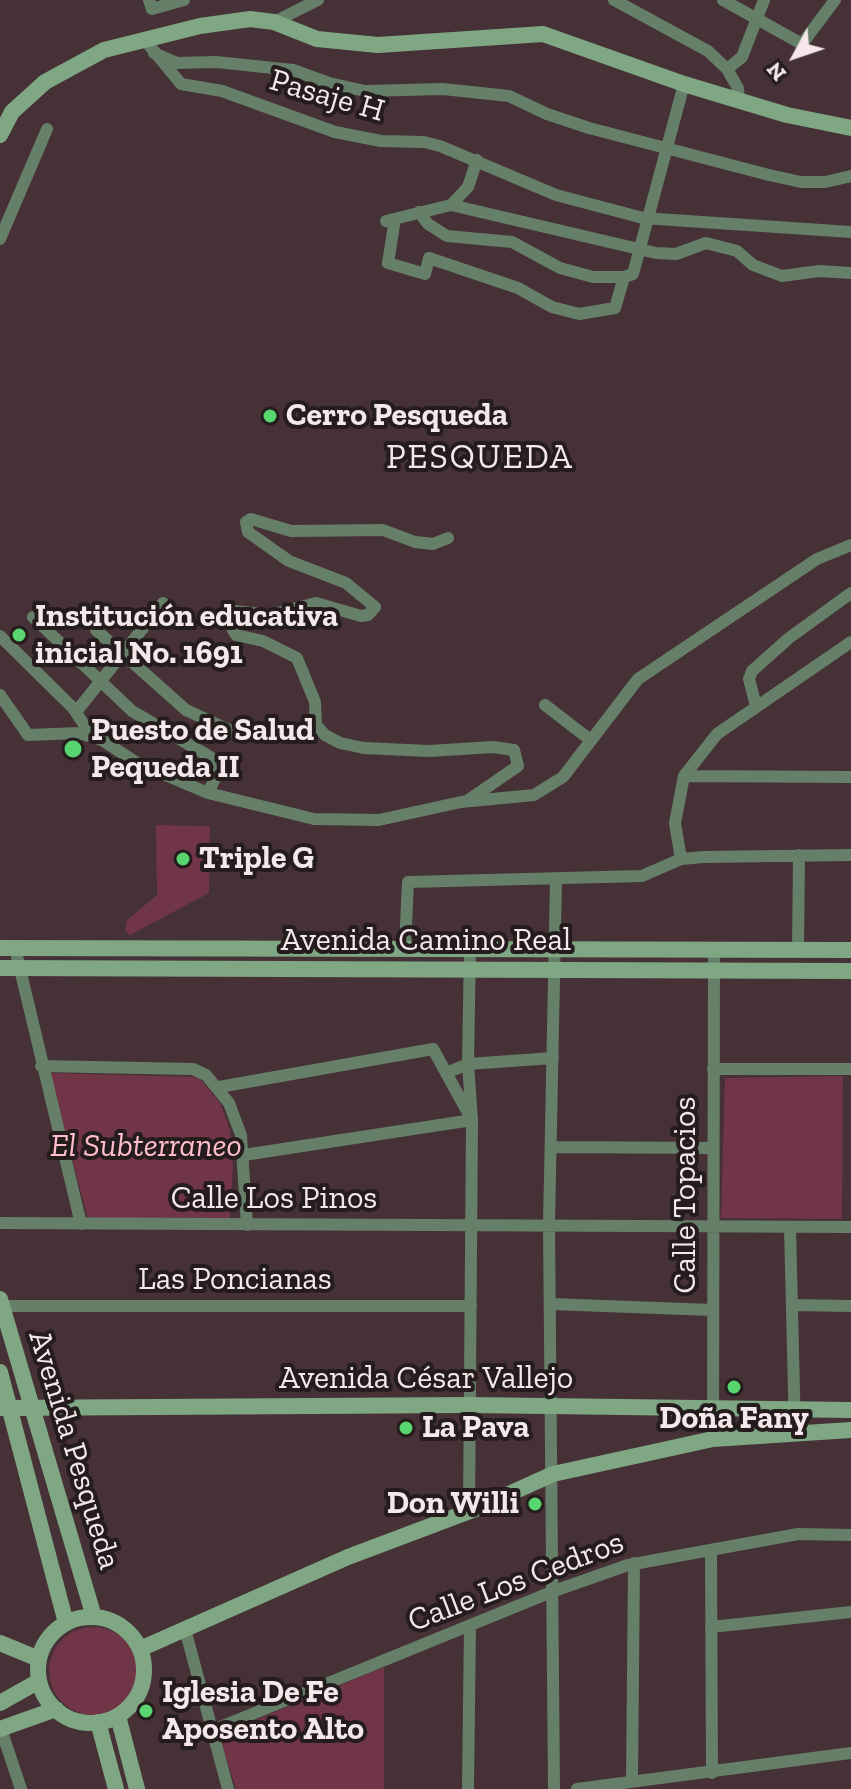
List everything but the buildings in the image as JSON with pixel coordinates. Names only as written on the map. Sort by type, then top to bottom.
[{"type":"main road","points":[[0,135],[12,112],[45,82],[104,50],[144,39],[250,19],[274,22],[317,39],[378,45],[543,34],[684,84],[787,115],[851,128]]},
{"type":"main road","name":"Avenida Camino Real","points":[[7,948],[851,950]]},
{"type":"main road","name":"Avenida Camino Real","points":[[0,968],[851,971]]},
{"type":"main road","name":"Avenida Pesqueda","points":[[1,1304],[94,1617]]},
{"type":"main road","name":"Avenida Pesqueda","points":[[0,1372],[5,1408],[66,1623]]},
{"type":"main road","name":"Avenida César Vallejo","points":[[5,1408],[469,1405],[851,1410]]},
{"type":"main road","points":[[140,1649],[348,1557],[469,1512],[553,1474],[713,1439],[851,1430]]},
{"type":"main road","points":[[94,1617],[116,1623],[140,1649],[143,1679],[139,1694],[118,1716],[98,1722],[76,1720],[56,1709],[39,1681],[39,1659],[44,1644],[66,1623],[94,1617]]},
{"type":"main road","points":[[0,1643],[39,1659]]},
{"type":"main road","points":[[0,1703],[39,1681]]},
{"type":"main road","points":[[1,1729],[56,1709]]},
{"type":"main road","points":[[118,1716],[137,1789]]},
{"type":"main road","points":[[98,1722],[116,1789]]},
{"type":"street","points":[[149,0],[152,9],[184,0]]},
{"type":"street","points":[[274,22],[318,0]]},
{"type":"street","points":[[614,0],[708,51],[727,69],[738,88],[739,100]]},
{"type":"street","points":[[723,0],[757,16],[802,44],[835,0]]},
{"type":"street","points":[[727,69],[742,57],[764,0]]},
{"type":"street","name":"Pasaje H","points":[[144,39],[181,84],[222,91],[335,132],[381,141],[424,142],[477,160],[527,185],[556,195],[647,218],[851,232]]},
{"type":"street","points":[[154,53],[177,63],[216,62],[293,70],[365,91],[443,89],[509,96],[547,114],[801,182],[825,182],[851,176]]},
{"type":"street","points":[[419,212],[428,224],[447,236],[512,242],[560,268],[593,277],[633,274],[684,84]]},
{"type":"street","points":[[0,239],[47,129]]},
{"type":"street","points":[[451,205],[468,187],[477,160]]},
{"type":"street","points":[[624,277],[615,308],[579,314],[552,307],[518,288],[429,258],[425,274],[388,263],[391,220],[451,205],[676,254],[706,243],[737,251],[753,265],[782,276],[819,271],[851,273]]},
{"type":"street","points":[[448,538],[433,544],[415,542],[383,530],[291,531],[251,519],[245,527],[289,561],[346,583],[375,607],[373,612],[361,616],[316,603],[270,615],[234,611],[228,621],[236,635],[263,641],[297,658],[315,702],[316,725],[325,735],[340,743],[364,748],[416,751],[493,747],[514,750],[518,766],[467,801]]},
{"type":"street","points":[[0,695],[28,735],[79,733],[137,763],[208,793],[314,819],[379,820],[467,801],[534,795],[549,789],[563,777],[589,739],[638,679],[817,559],[851,545]]},
{"type":"street","points":[[756,706],[749,679],[752,671],[789,638],[851,593]]},
{"type":"street","points":[[76,712],[163,603]]},
{"type":"street","points":[[33,617],[132,711],[222,764],[208,793]]},
{"type":"street","points":[[96,630],[186,710],[244,737]]},
{"type":"street","points":[[0,636],[76,712],[93,738]]},
{"type":"street","points":[[681,859],[675,823],[684,776],[717,734],[851,642]]},
{"type":"street","points":[[545,705],[589,739]]},
{"type":"street","points":[[684,776],[851,777]]},
{"type":"street","points":[[798,950],[799,855]]},
{"type":"street","points":[[405,947],[408,882],[642,876],[681,859],[851,855]]},
{"type":"street","points":[[554,1789],[549,1225],[556,880]]},
{"type":"street","points":[[469,1512],[470,947]]},
{"type":"street","points":[[7,948],[18,967],[81,1224]]},
{"type":"street","name":"Calle Topacios","points":[[713,1439],[714,950]]},
{"type":"street","points":[[219,1087],[433,1049],[472,1120]]},
{"type":"street","points":[[446,1073],[468,1064],[553,1058]]},
{"type":"street","points":[[41,1066],[193,1069],[219,1087],[233,1112],[244,1155],[247,1225]]},
{"type":"street","points":[[713,1069],[851,1069]]},
{"type":"street","points":[[244,1155],[472,1120]]},
{"type":"street","points":[[551,1147],[712,1148]]},
{"type":"street","name":"Calle Los Pinos","points":[[0,1223],[549,1225]]},
{"type":"street","points":[[549,1225],[851,1227]]},
{"type":"street","points":[[790,1227],[795,1433]]},
{"type":"street","name":"Las Poncianas","points":[[1,1304],[471,1306]]},
{"type":"street","points":[[550,1304],[712,1310]]},
{"type":"street","points":[[792,1305],[851,1306]]},
{"type":"street","name":"Calle Los Cedros","points":[[213,1730],[554,1591],[634,1563],[798,1534],[851,1535]]},
{"type":"street","points":[[711,1550],[712,1773]]},
{"type":"street","points":[[632,1781],[634,1563]]},
{"type":"street","points":[[711,1627],[851,1612]]},
{"type":"street","points":[[468,1789],[470,1625]]},
{"type":"street","points":[[185,1629],[228,1789]]},
{"type":"street","points":[[1,1729],[21,1789]]},
{"type":"street","points":[[577,1789],[851,1753]]},
{"type":"green space","name":"Triple G","points":[[156,825],[210,826],[209,893],[130,935],[125,931],[127,920],[157,895]]},
{"type":"green space","name":"El Subterraneo","points":[[49,1073],[199,1077],[220,1103],[230,1130],[233,1166],[230,1219],[88,1219]]},
{"type":"green space","points":[[843,1076],[842,1219],[721,1218],[725,1078]]},
{"type":"green space","points":[[93,1627],[118,1634],[130,1646],[137,1671],[130,1696],[118,1708],[93,1715],[68,1708],[56,1696],[49,1671],[56,1646],[68,1634]]},
{"type":"green space","points":[[384,1667],[384,1789],[236,1789],[221,1742],[222,1734]]},
{"type":"place","name":"Cerro Pesqueda","points":[[270,416]]},
{"type":"place","name":"Institución educativa inicial No. 1691","points":[[19,635]]},
{"type":"place","name":"Puesto de Salud Pequeda II","points":[[73,749]]},
{"type":"place","name":"Triple G","points":[[183,859]]},
{"type":"place","name":"Doña Fany","points":[[734,1387]]},
{"type":"place","name":"La Pava","points":[[406,1428]]},
{"type":"place","name":"Don Willi","points":[[535,1504]]},
{"type":"place","name":"Iglesia De Fe Aposento Alto","points":[[146,1711]]},
{"type":"district","name":"PESQUEDA","points":[[480,458]]}]
